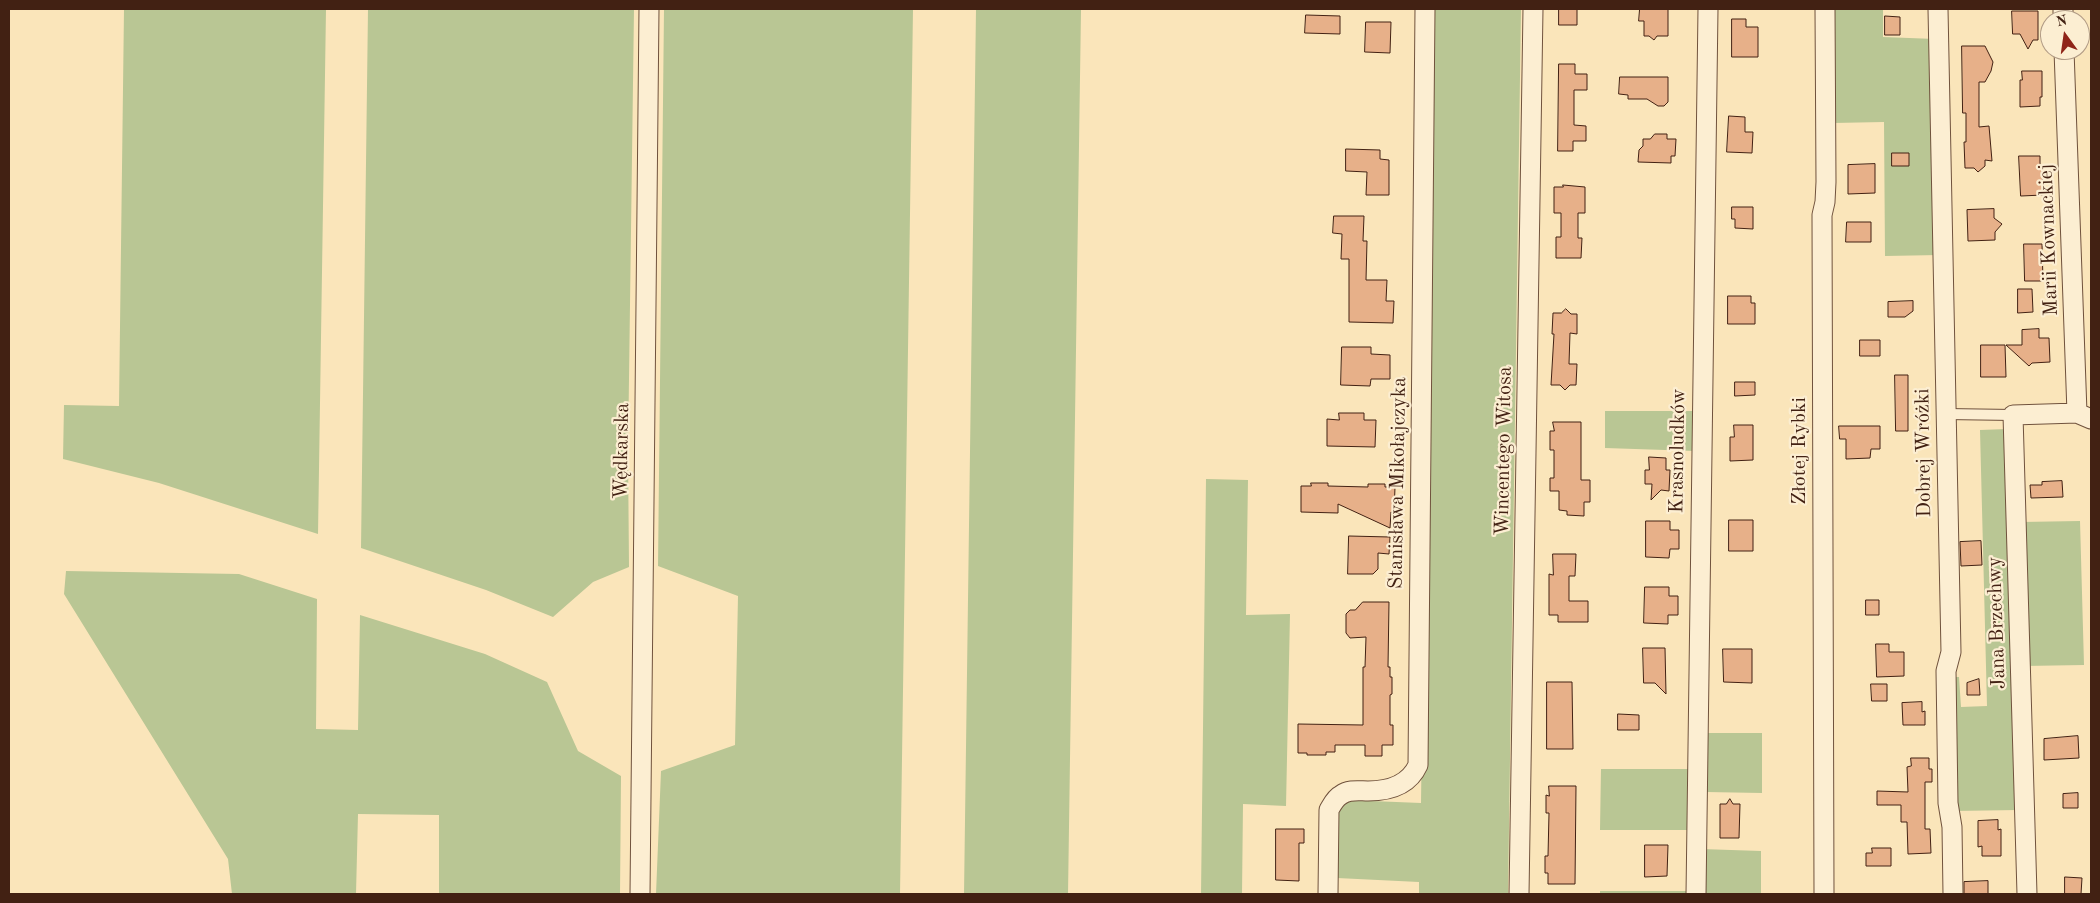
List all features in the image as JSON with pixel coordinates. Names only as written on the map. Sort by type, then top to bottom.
[{"type":"street","name":"Wędkarska","points":[[640,894],[649,9]]},
{"type":"street","name":"Stanisława Mikołajczyka","points":[[1328,894],[1329,810],[1333,802],[1340,795],[1347,792],[1398,787],[1414,775],[1418,765],[1425,9]]},
{"type":"street","name":"Wincentego Witosa","points":[[1519,894],[1533,9]]},
{"type":"street","name":"Krasnoludków","points":[[1696,894],[1708,9]]},
{"type":"street","name":"Złotej Rybki","points":[[1824,894],[1822,215],[1826,182],[1825,9]]},
{"type":"street","name":"Dobrej Wróżki","points":[[1938,9],[1950,652],[1946,666],[1948,803],[1952,827],[1953,894]]},
{"type":"street","name":"Marii Kownackiej","points":[[2065,60],[2084,416]]},
{"type":"street","points":[[2013,415],[2084,416]]},
{"type":"street","name":"Jana Brzechwy","points":[[2013,415],[2027,894]]},
{"type":"lane","points":[[1946,414],[2013,415]]},
{"type":"green space","points":[[124,9],[326,9],[318,534],[159,483],[63,459],[64,405],[119,406]]},
{"type":"green space","points":[[368,9],[634,9],[628,452],[629,567],[593,582],[553,617],[486,590],[361,548]]},
{"type":"green space","points":[[664,9],[913,9],[900,894],[656,894],[661,771],[735,745],[738,596],[658,566]]},
{"type":"green space","points":[[976,9],[1081,9],[1068,894],[964,894]]},
{"type":"green space","points":[[1431,9],[1521,9],[1508,894],[1419,894],[1419,882],[1337,878],[1338,807],[1347,800],[1421,803]]},
{"type":"green space","points":[[1832,9],[1883,9],[1883,37],[1935,39],[1939,255],[1885,256],[1884,122],[1833,123]]},
{"type":"green space","points":[[1605,411],[1695,411],[1695,451],[1605,448]]},
{"type":"green space","points":[[2007,429],[2018,810],[1953,811],[1951,677],[1959,677],[1961,707],[1987,706],[1980,430]]},
{"type":"green space","points":[[1206,479],[1248,480],[1246,615],[1290,614],[1286,806],[1243,804],[1242,894],[1201,894]]},
{"type":"green space","points":[[2080,521],[2084,665],[2024,666],[2021,522]]},
{"type":"green space","points":[[66,571],[239,574],[317,599],[316,729],[358,730],[360,615],[485,654],[547,682],[578,751],[621,776],[620,894],[439,894],[439,815],[358,814],[356,894],[232,894],[228,859],[64,594]]},
{"type":"green space","points":[[1707,733],[1762,733],[1762,793],[1706,792]]},
{"type":"green space","points":[[1601,769],[1691,769],[1691,830],[1600,830]]},
{"type":"green space","points":[[1701,849],[1761,851],[1761,894],[1700,894]]},
{"type":"green space","points":[[1600,891],[1689,891],[1689,894],[1600,894]]},
{"type":"building","points":[[1559,9],[1577,9],[1577,25],[1559,25]]},
{"type":"building","points":[[1640,9],[1668,9],[1668,36],[1657,36],[1654,40],[1649,36],[1644,36],[1644,21],[1639,21]]},
{"type":"building","points":[[2012,11],[2038,11],[2038,40],[2033,40],[2028,49],[2020,34],[2013,34]]},
{"type":"building","points":[[1306,15],[1340,16],[1340,34],[1305,33]]},
{"type":"building","points":[[1885,16],[1900,17],[1900,35],[1885,35]]},
{"type":"building","points":[[1732,19],[1746,19],[1746,27],[1758,27],[1758,57],[1732,57]]},
{"type":"building","points":[[1366,22],[1391,22],[1390,53],[1365,52]]},
{"type":"building","points":[[1962,46],[1985,46],[1993,62],[1985,82],[1979,82],[1979,127],[1989,126],[1992,161],[1985,160],[1985,166],[1978,172],[1974,168],[1965,168],[1966,113],[1963,113]]},
{"type":"building","points":[[1559,64],[1575,64],[1575,74],[1587,74],[1587,90],[1574,90],[1574,125],[1586,126],[1586,141],[1573,141],[1573,151],[1558,151]]},
{"type":"building","points":[[2022,71],[2042,71],[2040,106],[2020,107]]},
{"type":"building","points":[[1620,77],[1668,77],[1668,102],[1664,106],[1658,106],[1647,99],[1628,99],[1628,95],[1619,94]]},
{"type":"building","points":[[1729,116],[1745,117],[1745,132],[1753,132],[1752,153],[1727,152]]},
{"type":"building","points":[[1655,134],[1667,134],[1667,139],[1676,139],[1675,156],[1671,156],[1671,163],[1638,162],[1639,150],[1643,146],[1643,139],[1650,139]]},
{"type":"building","points":[[1346,149],[1380,150],[1380,159],[1389,160],[1389,195],[1366,195],[1367,172],[1346,171]]},
{"type":"building","points":[[1892,153],[1909,153],[1909,166],[1892,166]]},
{"type":"building","points":[[2019,156],[2040,156],[2043,195],[2021,196]]},
{"type":"building","points":[[1875,164],[1875,193],[1848,194],[1848,165]]},
{"type":"building","points":[[1563,185],[1585,187],[1585,213],[1578,213],[1578,238],[1582,238],[1581,258],[1556,258],[1556,237],[1561,237],[1561,213],[1554,213],[1554,187],[1563,187]]},
{"type":"building","points":[[1732,207],[1753,207],[1753,229],[1735,228],[1735,219],[1732,219]]},
{"type":"building","points":[[1994,209],[1994,218],[2002,224],[1995,232],[1995,240],[1968,241],[1967,210]]},
{"type":"building","points":[[1334,216],[1364,216],[1363,241],[1367,241],[1366,280],[1387,280],[1386,301],[1394,301],[1393,323],[1349,322],[1349,259],[1341,259],[1342,234],[1333,233]]},
{"type":"building","points":[[1847,222],[1871,222],[1871,242],[1846,242]]},
{"type":"building","points":[[2024,244],[2042,244],[2043,281],[2025,281]]},
{"type":"building","points":[[2018,289],[2032,289],[2033,312],[2018,313]]},
{"type":"building","points":[[1728,296],[1751,296],[1751,303],[1755,303],[1755,324],[1728,324]]},
{"type":"building","points":[[1913,301],[1913,311],[1905,317],[1888,317],[1888,302]]},
{"type":"building","points":[[1566,309],[1571,314],[1577,314],[1577,334],[1570,333],[1569,364],[1577,364],[1576,385],[1570,385],[1565,390],[1560,385],[1551,385],[1554,334],[1552,334],[1553,313],[1561,313]]},
{"type":"building","points":[[2039,329],[2039,338],[2049,338],[2050,362],[2032,363],[2029,366],[2006,345],[2022,345],[2022,330]]},
{"type":"building","points":[[1860,340],[1880,340],[1880,356],[1860,356]]},
{"type":"building","points":[[1981,345],[2005,345],[2006,377],[1981,377]]},
{"type":"building","points":[[1342,347],[1371,347],[1371,354],[1390,355],[1390,379],[1371,379],[1370,386],[1341,385]]},
{"type":"building","points":[[1895,375],[1908,375],[1908,431],[1896,431]]},
{"type":"building","points":[[1735,382],[1755,382],[1755,395],[1735,396]]},
{"type":"building","points":[[1339,413],[1364,413],[1364,420],[1376,420],[1375,447],[1327,446],[1327,419],[1339,420]]},
{"type":"building","points":[[1553,422],[1581,422],[1581,480],[1590,480],[1590,502],[1584,502],[1584,516],[1567,515],[1567,511],[1559,510],[1559,491],[1550,491],[1550,478],[1554,478],[1554,450],[1550,450],[1550,431],[1554,431]]},
{"type":"building","points":[[1734,425],[1753,425],[1753,460],[1730,461],[1730,437],[1734,437]]},
{"type":"building","points":[[1839,426],[1880,426],[1880,449],[1871,449],[1870,458],[1846,459],[1846,439],[1840,439]]},
{"type":"building","points":[[1649,457],[1666,458],[1666,470],[1670,470],[1669,491],[1661,490],[1651,500],[1652,484],[1645,484],[1645,470],[1649,470]]},
{"type":"building","points":[[2062,481],[2063,497],[2031,498],[2030,485]]},
{"type":"building","points":[[1311,483],[1328,483],[1328,486],[1368,487],[1368,484],[1385,484],[1385,487],[1395,487],[1394,514],[1391,512],[1390,528],[1338,504],[1338,513],[1301,512],[1301,486],[1311,486]]},
{"type":"building","points":[[1729,520],[1753,520],[1753,551],[1729,551]]},
{"type":"building","points":[[1646,521],[1670,521],[1670,530],[1679,530],[1679,549],[1670,549],[1669,558],[1646,557]]},
{"type":"building","points":[[1349,536],[1390,537],[1389,554],[1378,553],[1378,569],[1373,574],[1348,574]]},
{"type":"building","points":[[1981,541],[1982,565],[1961,566],[1960,542]]},
{"type":"building","points":[[1553,554],[1576,554],[1575,576],[1569,576],[1569,601],[1588,601],[1588,622],[1558,622],[1558,615],[1549,615],[1549,574],[1553,575]]},
{"type":"building","points":[[1645,587],[1669,587],[1669,596],[1678,596],[1678,615],[1668,615],[1668,624],[1644,623]]},
{"type":"building","points":[[1866,600],[1879,600],[1879,615],[1866,615]]},
{"type":"building","points":[[1363,602],[1389,602],[1388,667],[1390,667],[1390,677],[1392,677],[1390,725],[1393,725],[1393,745],[1382,745],[1382,756],[1365,756],[1365,745],[1335,745],[1335,752],[1326,752],[1326,755],[1298,753],[1298,724],[1363,725],[1363,667],[1365,667],[1366,637],[1350,638],[1346,633],[1346,614],[1350,610],[1355,610]]},
{"type":"building","points":[[1876,644],[1889,644],[1889,652],[1904,652],[1904,676],[1877,677]]},
{"type":"building","points":[[1643,648],[1665,648],[1666,694],[1655,683],[1644,683]]},
{"type":"building","points":[[1723,649],[1752,649],[1752,683],[1724,682]]},
{"type":"building","points":[[1979,679],[1980,695],[1967,695],[1967,683]]},
{"type":"building","points":[[1547,682],[1572,682],[1573,749],[1547,749]]},
{"type":"building","points":[[1871,684],[1887,684],[1887,701],[1872,701]]},
{"type":"building","points":[[1922,702],[1922,712],[1925,711],[1925,725],[1903,725],[1902,703]]},
{"type":"building","points":[[1618,714],[1639,715],[1639,730],[1618,730]]},
{"type":"building","points":[[2078,736],[2079,758],[2044,760],[2044,739]]},
{"type":"building","points":[[1911,758],[1929,758],[1929,769],[1932,769],[1932,782],[1925,782],[1925,829],[1930,829],[1931,853],[1908,854],[1907,822],[1901,822],[1901,805],[1877,805],[1877,791],[1908,792],[1907,767],[1911,766]]},
{"type":"building","points":[[1549,786],[1576,786],[1575,884],[1548,884],[1548,873],[1545,873],[1545,856],[1548,856],[1549,813],[1546,813],[1546,795],[1549,796]]},
{"type":"building","points":[[2078,793],[2078,808],[2063,808],[2063,794]]},
{"type":"building","points":[[1730,799],[1733,804],[1740,804],[1739,838],[1720,838],[1720,804],[1726,804]]},
{"type":"building","points":[[1998,820],[1998,830],[2001,829],[2001,856],[1982,856],[1982,846],[1978,847],[1978,821]]},
{"type":"building","points":[[1276,829],[1304,829],[1304,843],[1299,843],[1299,881],[1276,880]]},
{"type":"building","points":[[1645,845],[1668,845],[1667,876],[1645,877]]},
{"type":"building","points":[[1872,848],[1891,848],[1891,866],[1866,866],[1866,853],[1872,853]]},
{"type":"building","points":[[2065,877],[2082,878],[2081,894],[2065,894]]},
{"type":"building","points":[[1988,881],[1988,894],[1964,894],[1964,882]]}]
